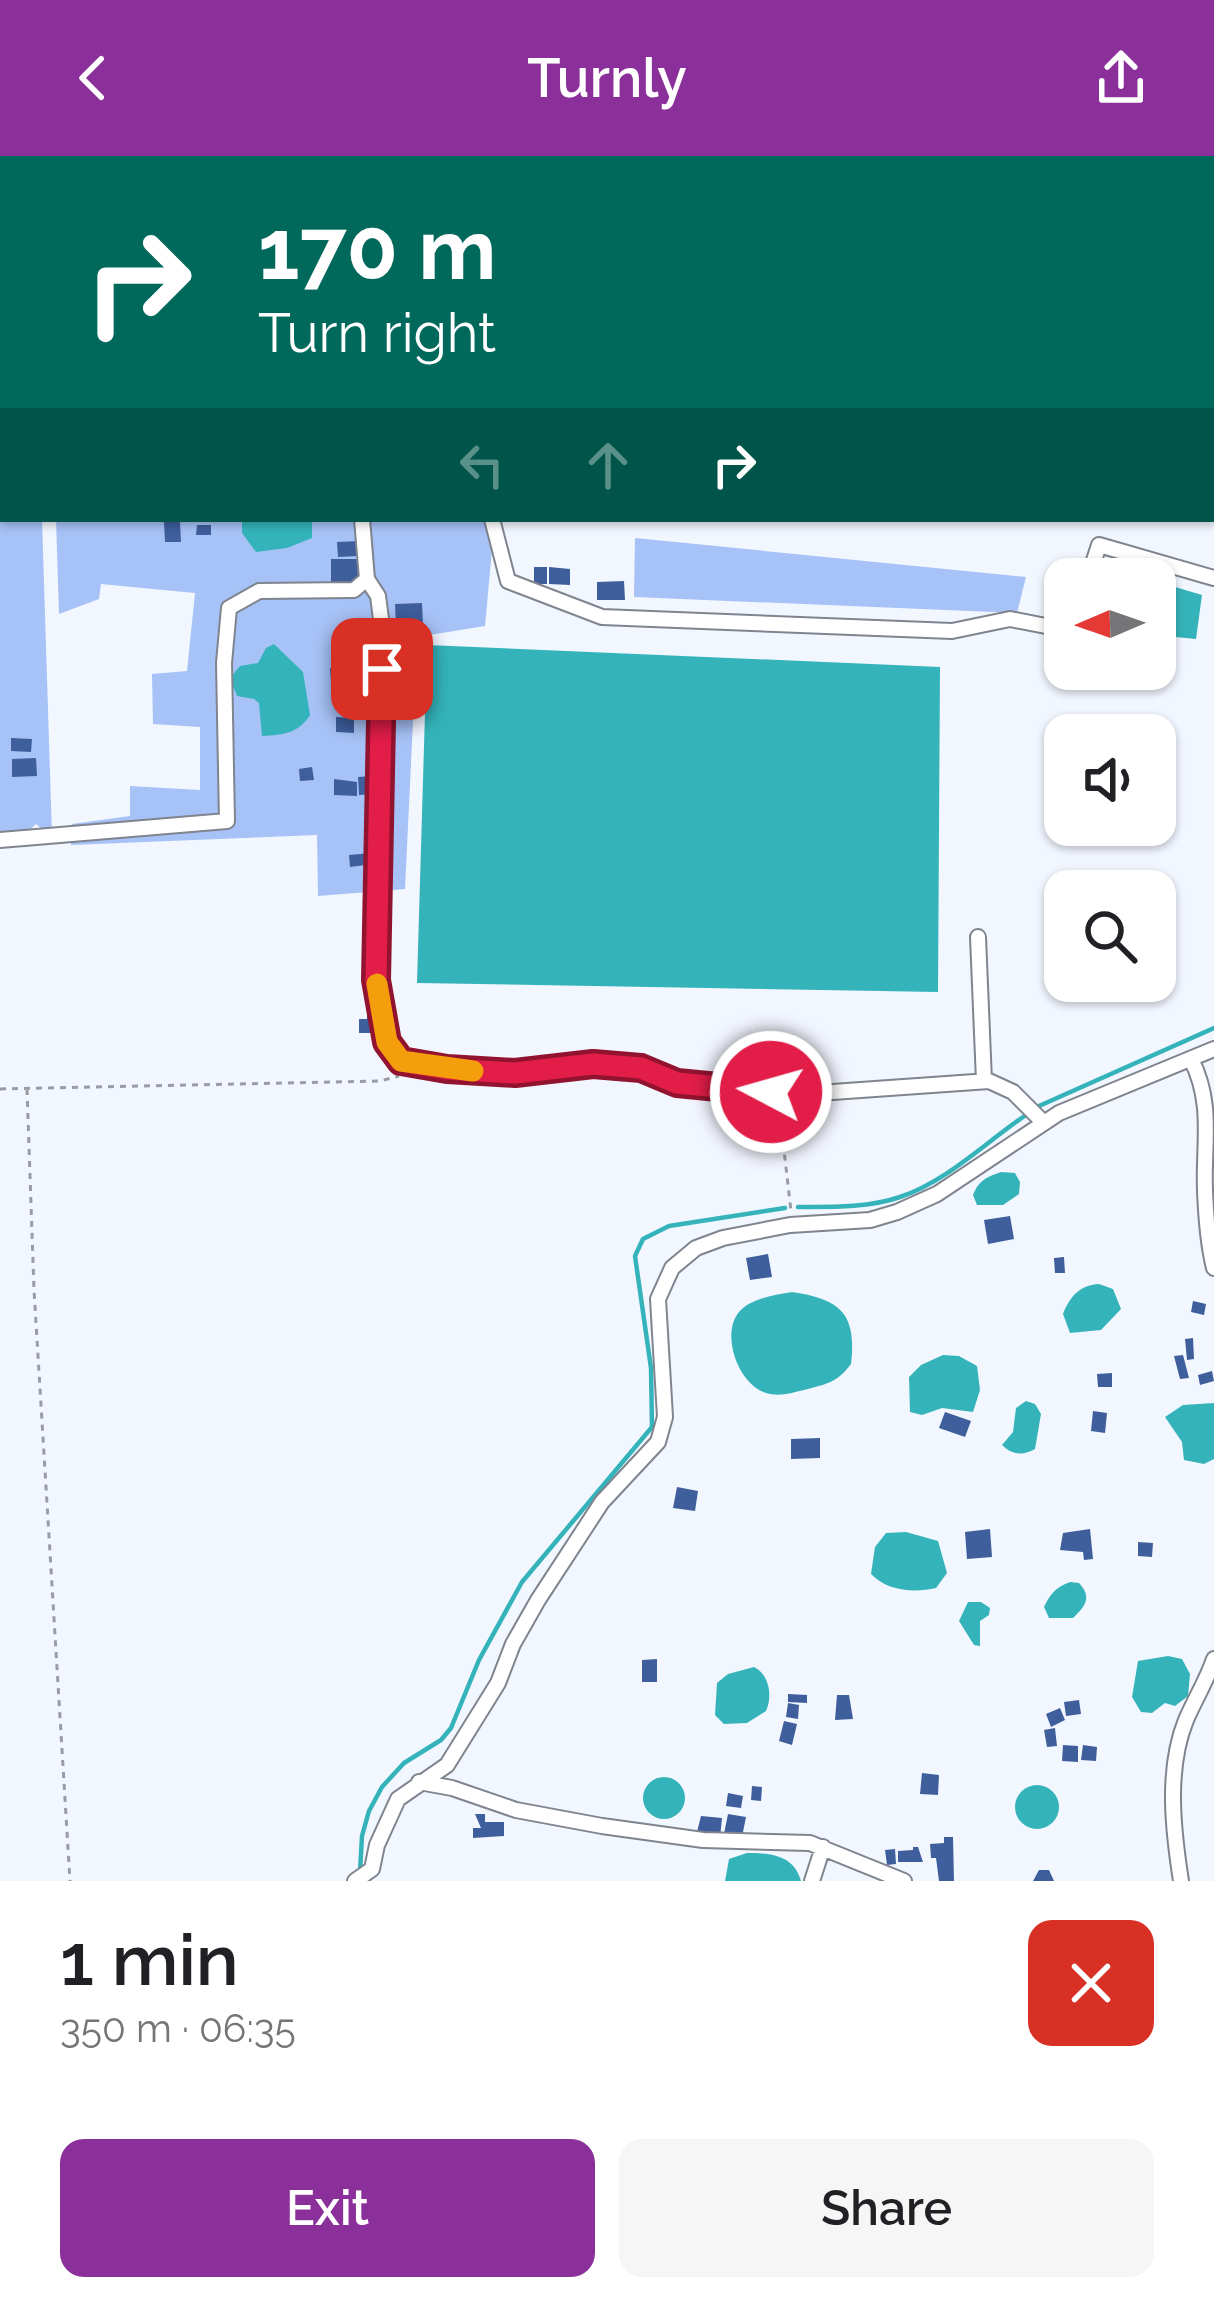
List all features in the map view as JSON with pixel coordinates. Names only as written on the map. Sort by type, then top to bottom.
[{"type":"street","points":[[362,522],[367,579],[377,596],[381,619],[376,980],[387,1042],[401,1061],[515,1073],[593,1064],[641,1068],[677,1083],[777,1093],[984,1081],[1013,1092],[1043,1122]]},
{"type":"street","points":[[493,522],[508,581],[602,617],[952,631],[1010,619],[1044,626]]},
{"type":"street","points":[[1095,558],[1099,544],[1146,558]]},
{"type":"street","points":[[1176,567],[1214,578]]},
{"type":"street","points":[[0,840],[227,821],[224,663],[229,608],[259,591],[354,590],[367,579]]},
{"type":"street","points":[[978,937],[984,1081]]},
{"type":"street","points":[[355,1881],[372,1869],[376,1845],[398,1799],[447,1765],[498,1683],[538,1600],[602,1502],[658,1442],[665,1417],[658,1299],[672,1268],[696,1248],[723,1238],[790,1225],[870,1220],[898,1212],[981,1166],[1043,1122],[1214,1049]]},
{"type":"street","points":[[1192,1059],[1203,1080],[1210,1124],[1205,1189],[1214,1268]]},
{"type":"street","points":[[1181,1881],[1174,1789],[1184,1725],[1214,1659]]},
{"type":"street","points":[[419,1782],[516,1810],[602,1826],[703,1840],[810,1843],[904,1881]]},
{"type":"street","points":[[812,1881],[823,1847]]},
{"type":"path","points":[[0,1089],[380,1081],[424,1065]]},
{"type":"path","points":[[27,1089],[34,1290],[70,1881]]},
{"type":"path","points":[[777,1093],[790,1225]]},
{"type":"shaded area","points":[[0,522],[42,522],[52,837],[36,824],[11,847],[0,848]]},
{"type":"shaded area","points":[[56,522],[485,522],[493,538],[485,626],[417,637],[405,889],[318,896],[317,835],[71,845],[72,824],[130,816],[130,786],[200,790],[200,727],[153,724],[152,674],[187,671],[195,593],[101,584],[99,599],[59,614]]},
{"type":"shaded area","points":[[242,522],[312,522],[312,538],[287,548],[256,552],[242,533]]},
{"type":"shaded area","points":[[635,538],[1026,577],[1017,613],[634,597]]},
{"type":"shaded area","points":[[1176,587],[1202,595],[1196,639],[1176,637]]},
{"type":"shaded area","points":[[274,644],[303,672],[310,715],[290,732],[262,736],[259,703],[237,696],[230,678],[240,666],[258,663]]},
{"type":"shaded area","points":[[427,645],[940,667],[938,992],[417,983]]},
{"type":"shaded area","points":[[1001,1172],[1015,1173],[1019,1194],[1003,1205],[977,1205],[973,1195],[978,1186]]},
{"type":"shaded area","points":[[1099,1284],[1113,1289],[1121,1309],[1101,1330],[1070,1333],[1063,1314],[1069,1302],[1081,1289]]},
{"type":"shaded area","points":[[792,1292],[822,1299],[842,1312],[851,1332],[851,1364],[825,1384],[771,1394],[756,1388],[741,1370],[731,1333],[739,1312],[750,1303]]},
{"type":"shaded area","points":[[943,1355],[959,1356],[977,1366],[980,1390],[973,1412],[942,1408],[922,1415],[910,1412],[909,1377]]},
{"type":"shaded area","points":[[1026,1401],[1035,1404],[1041,1414],[1035,1449],[1018,1453],[1002,1445],[1013,1432],[1016,1408]]},
{"type":"shaded area","points":[[1214,1403],[1214,1459],[1204,1464],[1184,1460],[1182,1442],[1165,1417],[1183,1405]]},
{"type":"shaded area","points":[[906,1532],[938,1541],[947,1573],[936,1588],[901,1589],[871,1574],[875,1547],[886,1533]]},
{"type":"shaded area","points":[[1070,1582],[1083,1588],[1084,1605],[1073,1618],[1049,1618],[1044,1607],[1049,1598]]},
{"type":"shaded area","points":[[968,1602],[990,1608],[980,1621],[980,1646],[974,1645],[959,1621]]},
{"type":"shaded area","points":[[1168,1656],[1182,1659],[1190,1674],[1188,1696],[1175,1706],[1165,1703],[1152,1713],[1141,1712],[1132,1697],[1138,1661]]},
{"type":"shaded area","points":[[754,1667],[768,1686],[766,1711],[747,1723],[724,1724],[715,1715],[717,1683],[728,1674]]},
{"type":"shaded area","points":[[664,1777],[679,1783],[685,1798],[679,1813],[664,1819],[649,1813],[643,1798],[649,1783]]},
{"type":"shaded area","points":[[1037,1785],[1052,1792],[1059,1807],[1052,1822],[1037,1829],[1022,1822],[1015,1807],[1022,1792]]},
{"type":"shaded area","points":[[747,1853],[787,1861],[801,1881],[725,1881],[729,1859]]},
{"type":"building","points":[[164,522],[180,522],[181,542],[165,542]]},
{"type":"building","points":[[197,525],[211,525],[211,535],[196,535]]},
{"type":"building","points":[[359,541],[359,556],[338,557],[337,542]]},
{"type":"building","points":[[331,559],[359,559],[360,582],[331,583]]},
{"type":"building","points":[[534,567],[547,567],[547,584],[534,584]]},
{"type":"building","points":[[549,567],[570,569],[570,585],[549,584]]},
{"type":"building","points":[[624,581],[625,600],[597,600],[597,582]]},
{"type":"building","points":[[422,603],[423,625],[396,626],[395,604]]},
{"type":"building","points":[[368,645],[369,660],[353,661],[352,646]]},
{"type":"building","points":[[349,647],[350,659],[337,660],[337,648]]},
{"type":"building","points":[[341,667],[342,682],[331,683],[330,668]]},
{"type":"building","points":[[356,696],[356,709],[335,710],[334,698]]},
{"type":"building","points":[[336,717],[354,718],[354,733],[336,732]]},
{"type":"building","points":[[11,738],[32,739],[31,752],[11,751]]},
{"type":"building","points":[[36,758],[37,776],[12,777],[12,759]]},
{"type":"building","points":[[312,767],[314,780],[300,781],[299,769]]},
{"type":"building","points":[[372,776],[373,794],[359,795],[358,777]]},
{"type":"building","points":[[334,779],[357,782],[357,796],[334,795]]},
{"type":"building","points":[[371,853],[373,864],[350,867],[349,855]]},
{"type":"building","points":[[367,1008],[379,1008],[378,1033],[359,1033],[359,1019],[367,1019]]},
{"type":"building","points":[[775,1058],[799,1064],[798,1072],[773,1068]]},
{"type":"building","points":[[1010,1216],[1014,1239],[988,1244],[984,1220]]},
{"type":"building","points":[[768,1254],[772,1277],[750,1280],[746,1258]]},
{"type":"building","points":[[1064,1257],[1065,1273],[1055,1273],[1054,1258]]},
{"type":"building","points":[[1193,1301],[1206,1304],[1204,1315],[1191,1312]]},
{"type":"building","points":[[1193,1338],[1194,1359],[1187,1360],[1185,1339]]},
{"type":"building","points":[[1183,1355],[1189,1378],[1180,1379],[1174,1356]]},
{"type":"building","points":[[1212,1371],[1214,1381],[1200,1385],[1198,1375]]},
{"type":"building","points":[[1112,1373],[1112,1387],[1098,1387],[1097,1374]]},
{"type":"building","points":[[1093,1411],[1107,1413],[1105,1433],[1091,1431]]},
{"type":"building","points":[[945,1412],[971,1421],[965,1437],[939,1428]]},
{"type":"building","points":[[820,1438],[820,1458],[791,1459],[791,1439]]},
{"type":"building","points":[[677,1487],[698,1491],[695,1511],[673,1508]]},
{"type":"building","points":[[990,1529],[992,1557],[967,1559],[965,1532]]},
{"type":"building","points":[[1090,1529],[1093,1559],[1084,1560],[1083,1552],[1060,1550],[1063,1533]]},
{"type":"building","points":[[1138,1542],[1153,1543],[1152,1557],[1138,1556]]},
{"type":"building","points":[[657,1659],[657,1682],[642,1682],[642,1660]]},
{"type":"building","points":[[788,1694],[807,1695],[807,1703],[788,1702]]},
{"type":"building","points":[[837,1695],[849,1695],[853,1719],[835,1720]]},
{"type":"building","points":[[1079,1700],[1081,1714],[1066,1716],[1064,1702]]},
{"type":"building","points":[[788,1703],[799,1705],[798,1719],[786,1717]]},
{"type":"building","points":[[1060,1708],[1065,1720],[1051,1727],[1046,1714]]},
{"type":"building","points":[[784,1721],[797,1724],[792,1745],[779,1741]]},
{"type":"building","points":[[1055,1728],[1057,1746],[1047,1747],[1044,1730]]},
{"type":"building","points":[[1063,1745],[1078,1746],[1078,1762],[1062,1761]]},
{"type":"building","points":[[1083,1745],[1097,1747],[1096,1761],[1081,1760]]},
{"type":"building","points":[[922,1773],[939,1775],[938,1795],[920,1794]]},
{"type":"building","points":[[752,1786],[762,1787],[761,1801],[751,1800]]},
{"type":"building","points":[[728,1793],[743,1796],[741,1808],[726,1806]]},
{"type":"building","points":[[475,1814],[485,1814],[485,1822],[504,1822],[504,1836],[473,1838],[473,1828],[481,1828]]},
{"type":"building","points":[[728,1814],[746,1817],[742,1837],[724,1834]]},
{"type":"building","points":[[701,1816],[722,1818],[720,1838],[696,1836]]},
{"type":"building","points":[[944,1837],[953,1837],[954,1881],[939,1881],[936,1858],[931,1858],[930,1844],[944,1843]]},
{"type":"building","points":[[918,1847],[923,1862],[898,1862],[898,1851]]},
{"type":"building","points":[[895,1849],[896,1864],[887,1865],[885,1850]]},
{"type":"building","points":[[1039,1870],[1049,1870],[1054,1881],[1033,1881]]},
{"type":"waterway","points":[[1039,1106],[1214,1028]]},
{"type":"waterway","points":[[798,1207],[863,1205],[917,1190],[950,1172],[1026,1115]]},
{"type":"waterway","points":[[360,1872],[362,1836],[382,1787],[404,1763],[441,1740],[451,1728],[479,1660],[522,1582],[652,1427],[651,1368],[635,1256],[643,1239],[669,1226],[785,1208]]},
{"type":"slow traffic","points":[[377,984],[387,1042],[401,1061],[473,1071]]},
{"type":"route","points":[[382,669],[376,980],[387,1042],[401,1061],[515,1073],[593,1064],[641,1068],[677,1083],[771,1092]]}]
